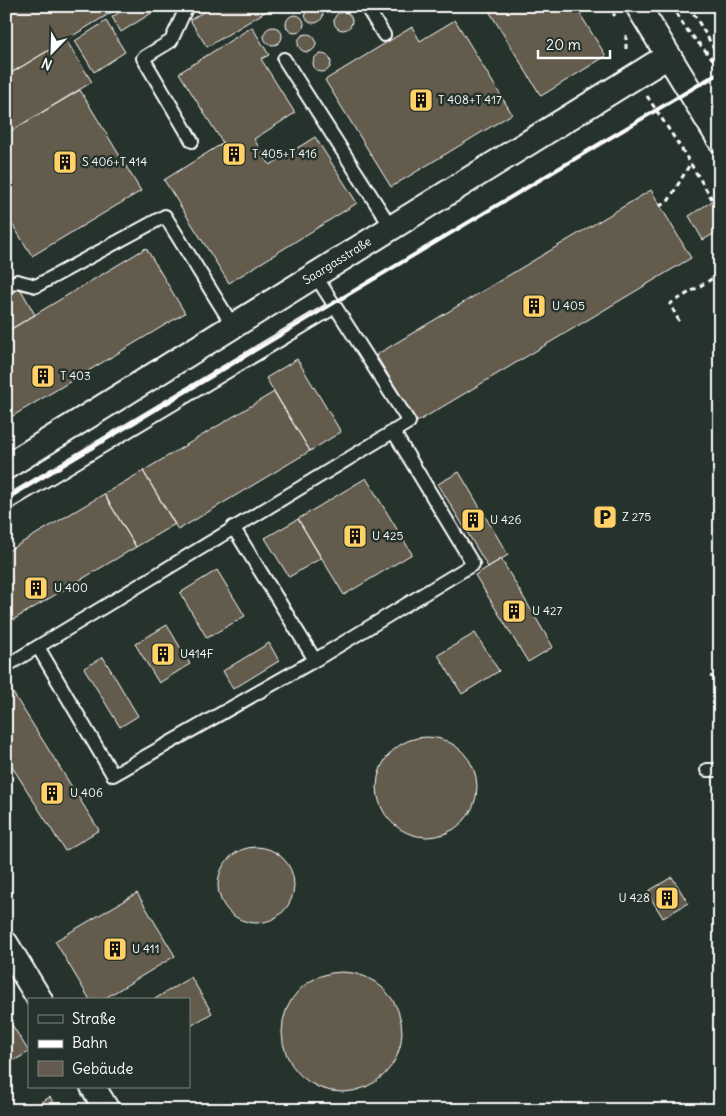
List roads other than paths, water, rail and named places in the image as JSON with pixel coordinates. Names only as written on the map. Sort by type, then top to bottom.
[{"type":"street","points":[[638,6],[720,140]]},
{"type":"street","name":"Saargasstraße","points":[[6,467],[668,56]]},
{"type":"street","points":[[697,103],[720,90]]},
{"type":"street","points":[[6,944],[39,998]]},
{"type":"street","points":[[94,1088],[107,1110]]},
{"type":"lane","points":[[187,6],[171,41],[143,58],[192,141]]},
{"type":"lane","points":[[366,6],[384,35]]},
{"type":"lane","points":[[284,59],[392,227]]},
{"type":"lane","points":[[6,287],[18,281],[36,286],[165,216],[233,326]]},
{"type":"lane","points":[[6,666],[409,422],[315,275]]},
{"type":"lane","points":[[6,504],[335,307]]},
{"type":"lane","points":[[38,647],[113,775],[315,660],[473,564],[393,431]]},
{"type":"lane","points":[[233,527],[315,660]]},
{"type":"railway","points":[[6,499],[720,72]]},
{"type":"place","name":"T 408+T 417","points":[[421,100]]},
{"type":"place","name":"T 405+T 416","points":[[234,154]]},
{"type":"place","name":"S 406+T 414","points":[[65,162]]},
{"type":"place","name":"U 405","points":[[534,306]]},
{"type":"place","name":"T 403","points":[[43,376]]},
{"type":"place","name":"Z 275","points":[[605,517]]},
{"type":"place","name":"U 426","points":[[473,520]]},
{"type":"place","name":"U 425","points":[[355,536]]},
{"type":"place","name":"U 400","points":[[36,588]]},
{"type":"place","name":"U 427","points":[[514,611]]},
{"type":"place","name":"U414F","points":[[163,654]]},
{"type":"place","name":"U 406","points":[[52,793]]},
{"type":"place","name":"U 428","points":[[667,898]]},
{"type":"place","name":"U 411","points":[[115,949]]}]
